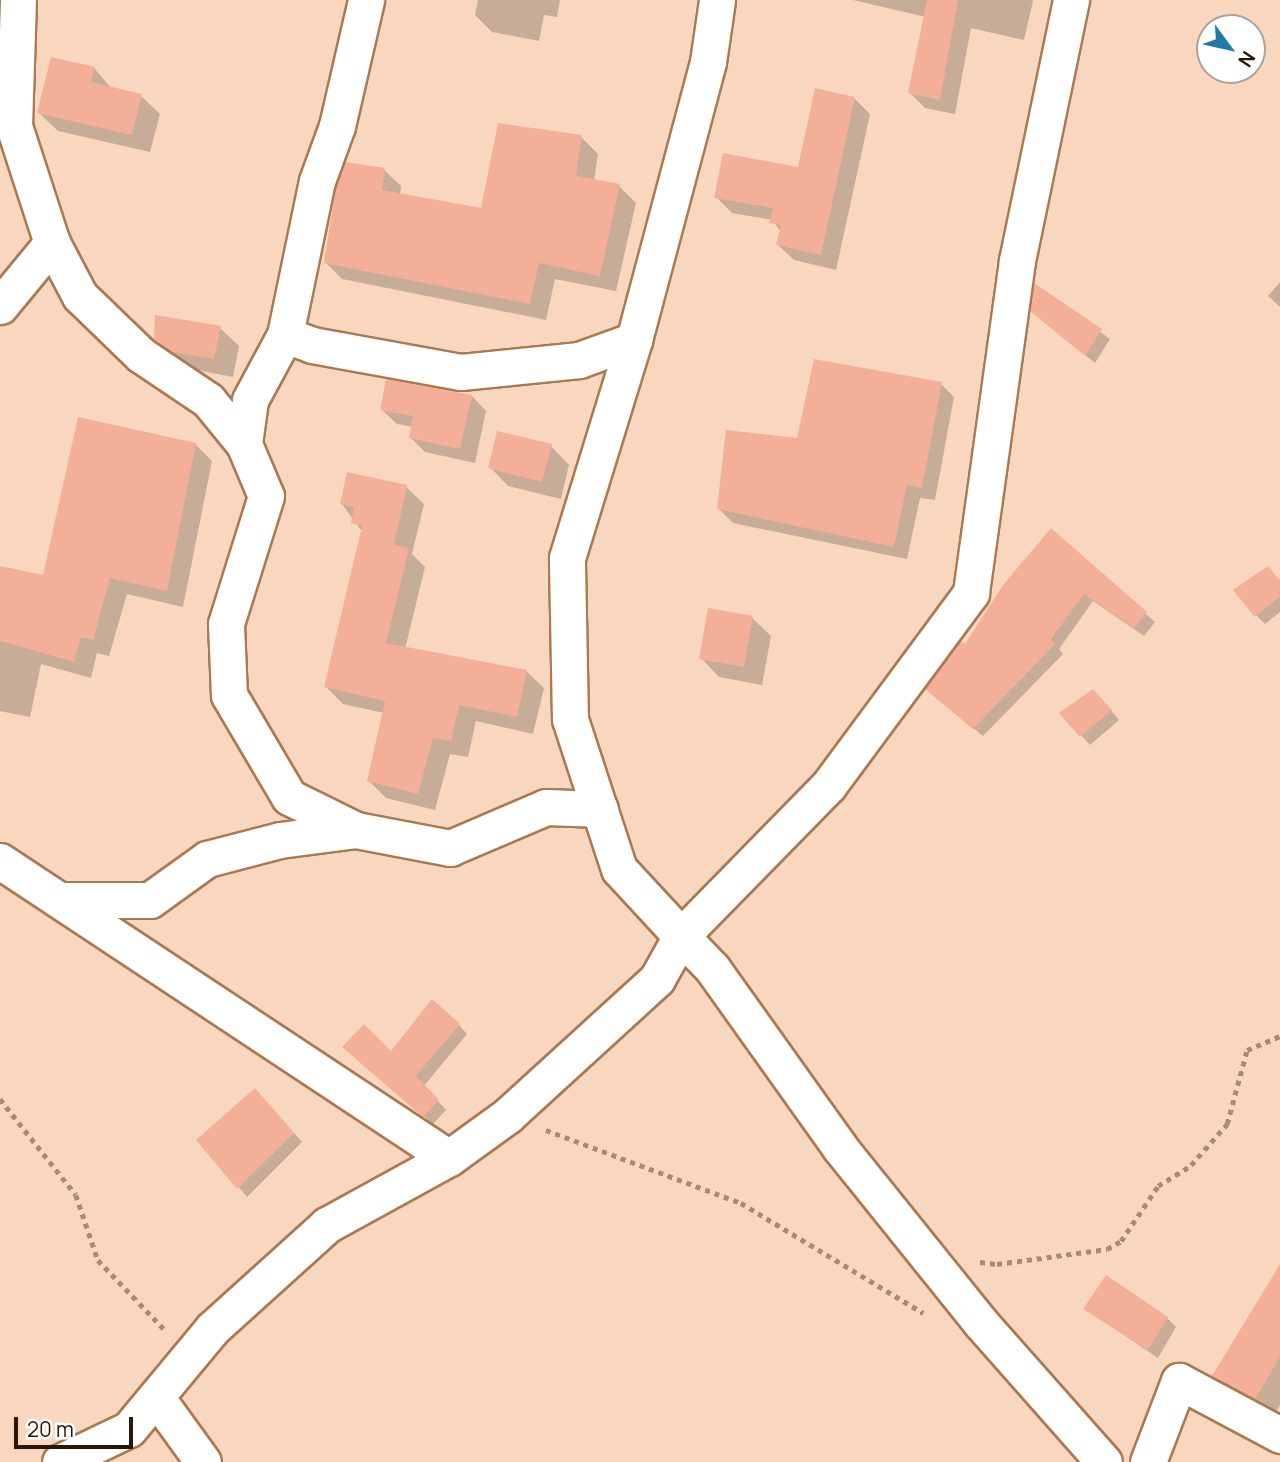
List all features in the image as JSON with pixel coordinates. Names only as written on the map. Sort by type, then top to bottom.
[{"type":"street","points":[[18,0],[14,126],[52,243],[80,296],[141,355],[208,400],[244,444],[267,496],[226,624],[229,695],[289,797],[356,830],[450,848],[546,807],[600,809]]},
{"type":"street","points":[[244,444],[250,400],[285,335],[317,181],[337,126],[366,0]]},
{"type":"street","points":[[718,0],[708,62],[634,340],[567,558],[570,719],[620,869],[712,968],[841,1149],[927,1256],[1104,1462]]},
{"type":"street","points":[[60,1462],[129,1429],[213,1328],[327,1225],[449,1158],[507,1116],[657,979],[681,936],[829,785],[971,593],[1017,261],[1071,0]]},
{"type":"street","points":[[0,306],[52,243]]},
{"type":"street","points":[[285,335],[312,345],[461,372],[579,360],[634,340]]},
{"type":"street","points":[[208,400],[250,400]]},
{"type":"street","points":[[63,900],[150,900],[207,859],[280,840],[356,830]]},
{"type":"street","points":[[0,861],[63,900],[449,1158]]},
{"type":"street","points":[[1148,1462],[1179,1381],[1280,1435]]},
{"type":"street","points":[[156,1396],[203,1462]]},
{"type":"path","points":[[927,1256],[996,1264],[1107,1249],[1121,1241],[1158,1186],[1191,1165],[1227,1124],[1247,1049],[1280,1036]]},
{"type":"path","points":[[0,1100],[76,1195],[99,1260],[188,1357]]},
{"type":"path","points":[[507,1116],[741,1203],[847,1270],[931,1315]]},
{"type":"building","points":[[927,0],[958,0],[940,100],[908,93]]},
{"type":"building","points":[[51,57],[95,67],[91,82],[142,94],[132,135],[37,113]]},
{"type":"building","points":[[815,88],[855,97],[821,255],[776,245],[781,225],[769,223],[773,208],[714,198],[723,153],[798,167]]},
{"type":"building","points":[[498,123],[582,135],[576,176],[620,184],[600,276],[539,263],[530,304],[324,263],[336,187],[345,162],[385,168],[382,190],[481,208]]},
{"type":"building","points":[[1034,283],[1102,329],[1085,356],[1030,311]]},
{"type":"building","points":[[155,315],[221,326],[214,359],[172,352],[154,339]]},
{"type":"building","points":[[814,359],[942,382],[922,488],[907,485],[894,547],[717,509],[726,430],[797,438]]},
{"type":"building","points":[[386,379],[472,395],[460,449],[409,438],[413,416],[380,410]]},
{"type":"building","points":[[78,417],[196,443],[167,591],[110,578],[93,640],[81,637],[74,662],[0,641],[0,566],[43,575]]},
{"type":"building","points":[[497,431],[552,444],[542,482],[488,468]]},
{"type":"building","points":[[347,472],[407,485],[394,545],[409,548],[386,643],[527,670],[517,717],[459,705],[451,741],[433,738],[418,794],[367,781],[385,701],[324,687],[362,526],[351,523],[354,507],[340,504]]},
{"type":"building","points":[[1051,528],[1147,612],[1134,628],[1084,594],[1051,639],[1055,644],[973,729],[925,689],[960,641],[965,644],[1003,585]]},
{"type":"building","points":[[1268,566],[1280,581],[1280,596],[1255,617],[1233,590]]},
{"type":"building","points":[[708,608],[753,616],[744,667],[699,659]]},
{"type":"building","points":[[1093,689],[1112,710],[1080,737],[1059,713]]},
{"type":"building","points":[[432,999],[460,1024],[416,1076],[439,1100],[423,1117],[342,1047],[364,1024],[391,1051]]},
{"type":"building","points":[[255,1088],[294,1133],[237,1189],[196,1140]]},
{"type":"building","points":[[1280,1264],[1280,1357],[1255,1399],[1212,1376]]},
{"type":"building","points":[[1106,1275],[1168,1317],[1148,1350],[1083,1309]]}]
